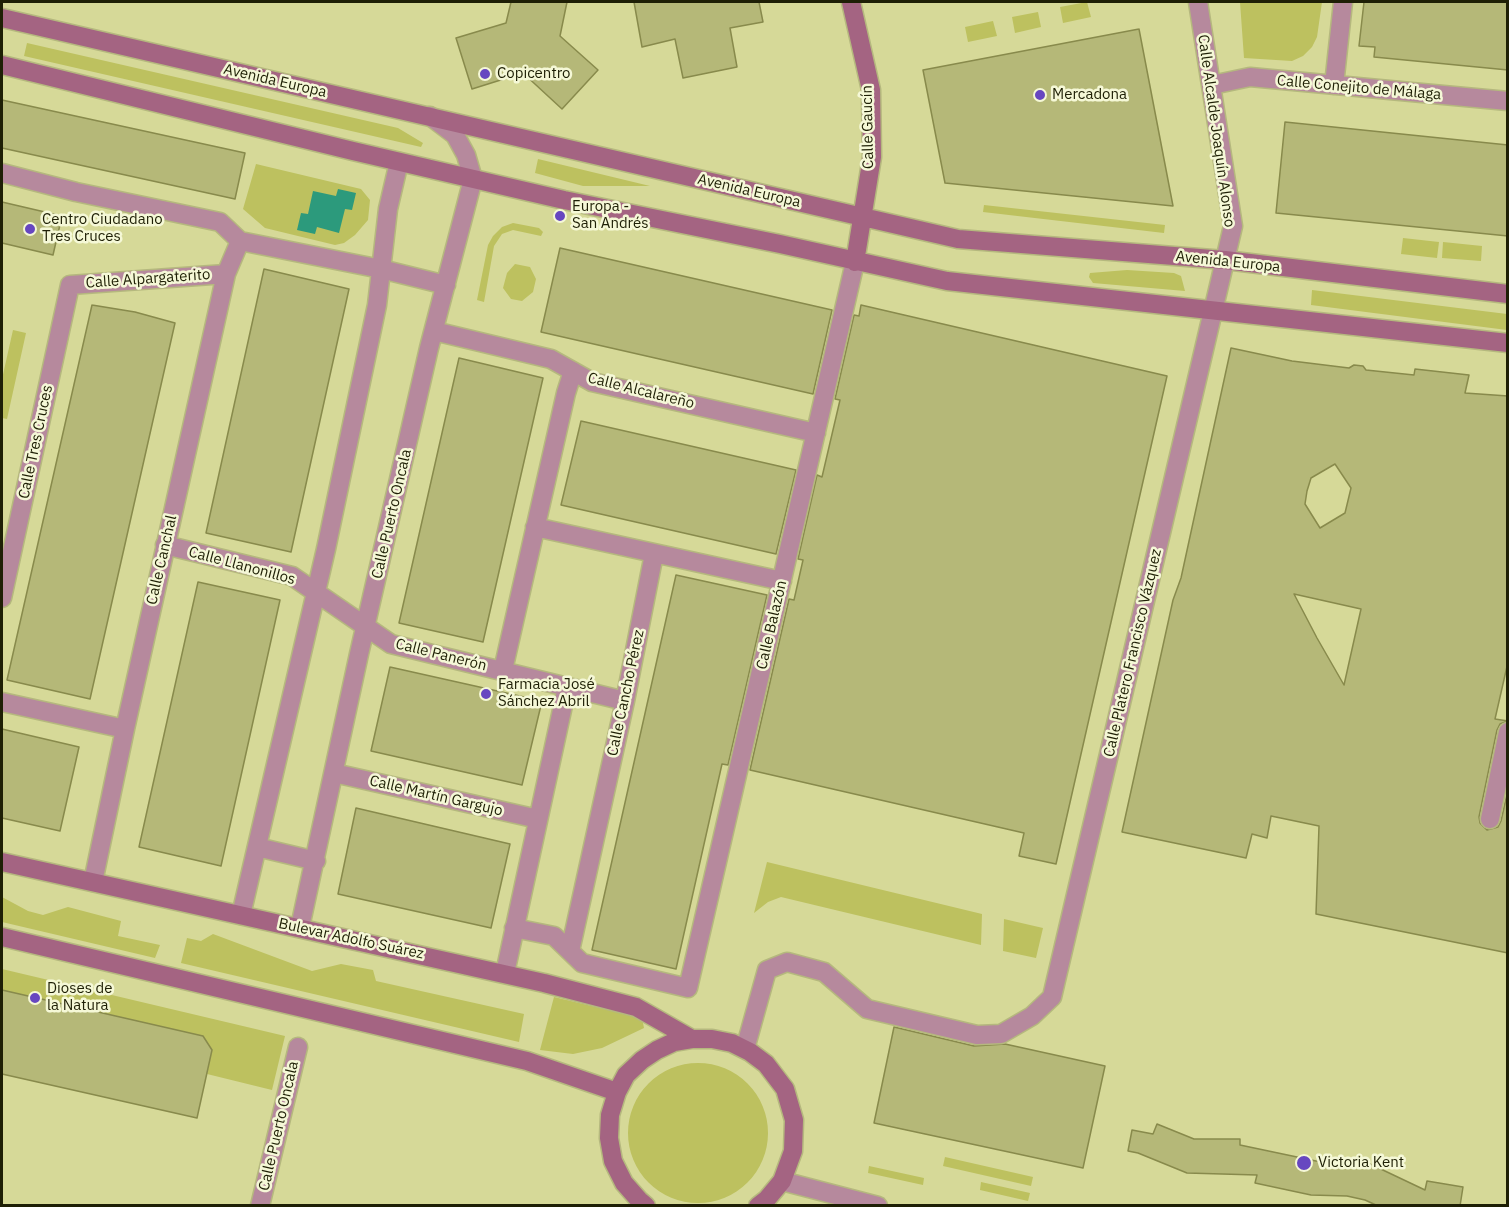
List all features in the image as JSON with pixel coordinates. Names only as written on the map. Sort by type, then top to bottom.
[{"type":"main road","name":"Calle Gaucín","points":[[851,2],[871,90],[872,157],[855,262]]},
{"type":"main road","name":"Avenida Europa","points":[[2,18],[958,239],[1225,260],[1508,294]]},
{"type":"main road","points":[[2,65],[564,200],[947,281],[1508,343]]},
{"type":"main road","name":"Bulevar Adolfo Suárez","points":[[2,862],[505,973],[636,1007],[692,1039]]},
{"type":"main road","points":[[2,937],[527,1061],[617,1092]]},
{"type":"main road","points":[[646,1206],[624,1182],[613,1161],[609,1138],[610,1115],[617,1092],[626,1075],[642,1060],[666,1046],[692,1039],[712,1039],[732,1043],[745,1049],[766,1064],[785,1089],[794,1120],[793,1151],[782,1181],[758,1206]]},
{"type":"street","name":"Calle Alcalde Joaquín Alonso","points":[[1198,2],[1233,226],[1214,310]]},
{"type":"street","points":[[1334,85],[1343,2]]},
{"type":"street","name":"Calle Conejito de Málaga","points":[[1212,85],[1250,77],[1508,101]]},
{"type":"street","points":[[430,116],[455,135],[466,155],[473,179]]},
{"type":"street","points":[[241,915],[316,591],[376,305],[388,209],[399,162]]},
{"type":"street","points":[[2,172],[76,192],[220,222],[240,241],[381,269],[446,285]]},
{"type":"street","name":"Calle Puerto Oncala","points":[[300,927],[365,628],[434,331],[473,179]]},
{"type":"street","name":"Calle Canchal","points":[[93,882],[226,274],[240,241]]},
{"type":"street","name":"Calle Balazón","points":[[570,951],[582,963],[688,988],[855,262]]},
{"type":"street","name":"Calle Alpargaterito","points":[[70,285],[226,274]]},
{"type":"street","name":"Calle Tres Cruces","points":[[2,598],[70,285]]},
{"type":"street","name":"Calle Platero Francisco Vázquez","points":[[745,1049],[767,970],[788,962],[824,972],[867,1009],[977,1035],[1001,1034],[1032,1016],[1052,997],[1214,310]]},
{"type":"street","name":"Calle Alcalareño","points":[[434,331],[551,359],[592,382],[816,433]]},
{"type":"street","points":[[503,670],[566,393],[573,371]]},
{"type":"street","points":[[535,527],[782,581]]},
{"type":"street","name":"Calle Llanonillos","points":[[165,545],[292,576],[365,628]]},
{"type":"street","name":"Calle Cancho Pérez","points":[[570,951],[625,701],[654,554]]},
{"type":"street","name":"Calle Panerón","points":[[365,628],[391,644],[625,701]]},
{"type":"street","points":[[505,973],[567,687]]},
{"type":"street","points":[[2,702],[125,729]]},
{"type":"street","points":[[1490,819],[1508,732]]},
{"type":"street","name":"Calle Martín Gargujo","points":[[334,773],[538,819]]},
{"type":"street","points":[[257,847],[315,861]]},
{"type":"street","points":[[514,928],[554,936],[570,951]]},
{"type":"street","name":"Calle Puerto Oncala","points":[[260,1206],[298,1047]]},
{"type":"street","points":[[782,1181],[878,1206]]},
{"type":"shaded area","points":[[1087,2],[1091,17],[1063,23],[1060,7]]},
{"type":"shaded area","points":[[1240,2],[1322,2],[1317,37],[1312,47],[1303,56],[1292,61],[1244,58]]},
{"type":"shaded area","points":[[1038,12],[1041,27],[1015,33],[1012,17]]},
{"type":"shaded area","points":[[993,21],[997,36],[968,42],[965,27]]},
{"type":"shaded area","points":[[27,43],[398,128],[423,143],[421,147],[24,56]]},
{"type":"shaded area","points":[[538,159],[650,186],[583,186],[535,173]]},
{"type":"shaded area","points":[[256,164],[361,189],[370,200],[368,220],[355,235],[344,243],[335,245],[265,228],[243,209]]},
{"type":"shaded area","points":[[338,189],[356,193],[352,210],[345,209],[339,233],[317,227],[315,234],[297,230],[301,213],[308,214],[313,191],[336,196]]},
{"type":"shaded area","points":[[984,205],[1165,225],[1164,233],[983,212]]},
{"type":"shaded area","points":[[513,223],[539,228],[543,232],[541,236],[513,230],[502,234],[494,246],[484,302],[477,300],[488,245],[502,227]]},
{"type":"shaded area","points":[[1403,238],[1439,242],[1437,258],[1401,254]]},
{"type":"shaded area","points":[[1443,242],[1482,246],[1481,261],[1442,258]]},
{"type":"shaded area","points":[[515,264],[530,267],[536,279],[533,292],[522,301],[511,299],[503,288],[507,273]]},
{"type":"shaded area","points":[[1127,270],[1174,273],[1181,276],[1185,291],[1093,283],[1089,277],[1090,273]]},
{"type":"shaded area","points":[[1312,290],[1507,314],[1507,330],[1311,305]]},
{"type":"shaded area","points":[[13,330],[26,333],[7,419],[2,418],[2,379]]},
{"type":"shaded area","points":[[767,862],[982,914],[981,945],[781,897],[768,902],[754,913]]},
{"type":"shaded area","points":[[2,897],[28,911],[43,915],[68,907],[121,921],[118,936],[160,945],[155,958],[2,922]]},
{"type":"shaded area","points":[[1004,919],[1043,928],[1036,958],[1003,951]]},
{"type":"shaded area","points":[[213,934],[312,971],[341,964],[373,970],[376,981],[524,1014],[519,1042],[181,963],[187,938],[201,941]]},
{"type":"shaded area","points":[[2,969],[285,1036],[272,1090],[207,1074],[212,1050],[202,1036],[2,990]]},
{"type":"shaded area","points":[[554,997],[642,1018],[644,1028],[602,1048],[573,1054],[540,1050]]},
{"type":"shaded area","points":[[698,1063],[725,1068],[748,1083],[763,1106],[768,1133],[763,1160],[748,1183],[725,1198],[698,1203],[671,1198],[648,1183],[633,1160],[628,1133],[633,1106],[648,1083],[671,1068]]},
{"type":"shaded area","points":[[945,1157],[1033,1177],[1031,1186],[943,1166]]},
{"type":"shaded area","points":[[869,1166],[924,1178],[923,1185],[868,1173]]},
{"type":"shaded area","points":[[981,1182],[1030,1193],[1028,1201],[980,1190]]},
{"type":"building","points":[[511,2],[567,2],[560,36],[598,70],[562,109],[523,73],[472,89],[456,38],[506,23]]},
{"type":"building","points":[[634,2],[759,2],[763,22],[730,28],[737,67],[683,78],[675,39],[642,47]]},
{"type":"building","points":[[1364,2],[1508,2],[1508,70],[1374,57],[1375,47],[1359,46]]},
{"type":"building","name":"Mercadona","points":[[1139,29],[1173,206],[945,183],[923,70]]},
{"type":"building","points":[[2,100],[245,153],[235,199],[2,148]]},
{"type":"building","points":[[1285,122],[1508,145],[1508,236],[1276,213]]},
{"type":"building","name":"Centro Ciudadano Tres Cruces","points":[[2,202],[62,216],[53,255],[2,243]]},
{"type":"building","points":[[560,248],[832,310],[813,394],[541,332]]},
{"type":"building","points":[[264,269],[349,289],[291,552],[206,533]]},
{"type":"building","points":[[92,305],[135,312],[175,323],[90,699],[7,680]]},
{"type":"building","points":[[861,305],[1167,376],[1056,864],[1019,856],[1024,833],[750,770],[789,599],[794,600],[803,560],[798,559],[817,475],[822,477],[840,400],[835,399],[854,315],[859,316]]},
{"type":"building","points":[[1231,348],[1292,361],[1349,368],[1354,365],[1363,366],[1366,370],[1414,375],[1415,369],[1469,375],[1465,393],[1508,396],[1508,662],[1495,719],[1508,721],[1500,724],[1497,730],[1479,817],[1480,823],[1487,830],[1498,827],[1508,790],[1508,953],[1316,914],[1319,826],[1271,816],[1267,838],[1252,834],[1246,858],[1122,832],[1173,600],[1181,578]],"holes":[[[1335,464],[1351,488],[1345,513],[1320,528],[1305,504],[1307,491],[1311,478]],[[1294,594],[1361,609],[1344,685],[1317,638]]]},
{"type":"building","points":[[459,358],[543,378],[483,642],[399,623]]},
{"type":"building","points":[[581,421],[796,470],[776,554],[561,505]]},
{"type":"building","points":[[676,575],[767,595],[728,765],[722,764],[676,969],[592,950]]},
{"type":"building","points":[[198,582],[280,600],[221,866],[139,847]]},
{"type":"building","points":[[390,667],[542,701],[522,785],[371,751]]},
{"type":"building","points":[[2,729],[79,747],[60,831],[2,818]]},
{"type":"building","points":[[356,808],[510,844],[491,928],[338,894]]},
{"type":"building","points":[[2,990],[203,1036],[212,1050],[197,1118],[2,1074]]},
{"type":"building","points":[[894,1027],[974,1046],[1005,1044],[1105,1066],[1083,1168],[874,1123]]},
{"type":"building","points":[[1157,1124],[1194,1139],[1240,1139],[1240,1145],[1316,1161],[1366,1162],[1425,1190],[1427,1181],[1463,1187],[1460,1206],[1378,1206],[1347,1196],[1311,1195],[1255,1183],[1257,1175],[1187,1173],[1128,1151],[1132,1130],[1153,1134]]},
{"type":"place","name":"Copicentro","points":[[485,74]]},
{"type":"place","name":"Mercadona","points":[[1040,95]]},
{"type":"place","name":"Europa - San Andrés","points":[[560,216]]},
{"type":"place","name":"Centro Ciudadano Tres Cruces","points":[[30,229]]},
{"type":"place","name":"Farmacia José Sánchez Abril","points":[[486,694]]},
{"type":"place","name":"Dioses de la Natura","points":[[35,998]]},
{"type":"place","name":"Victoria Kent","points":[[1304,1163]]}]
